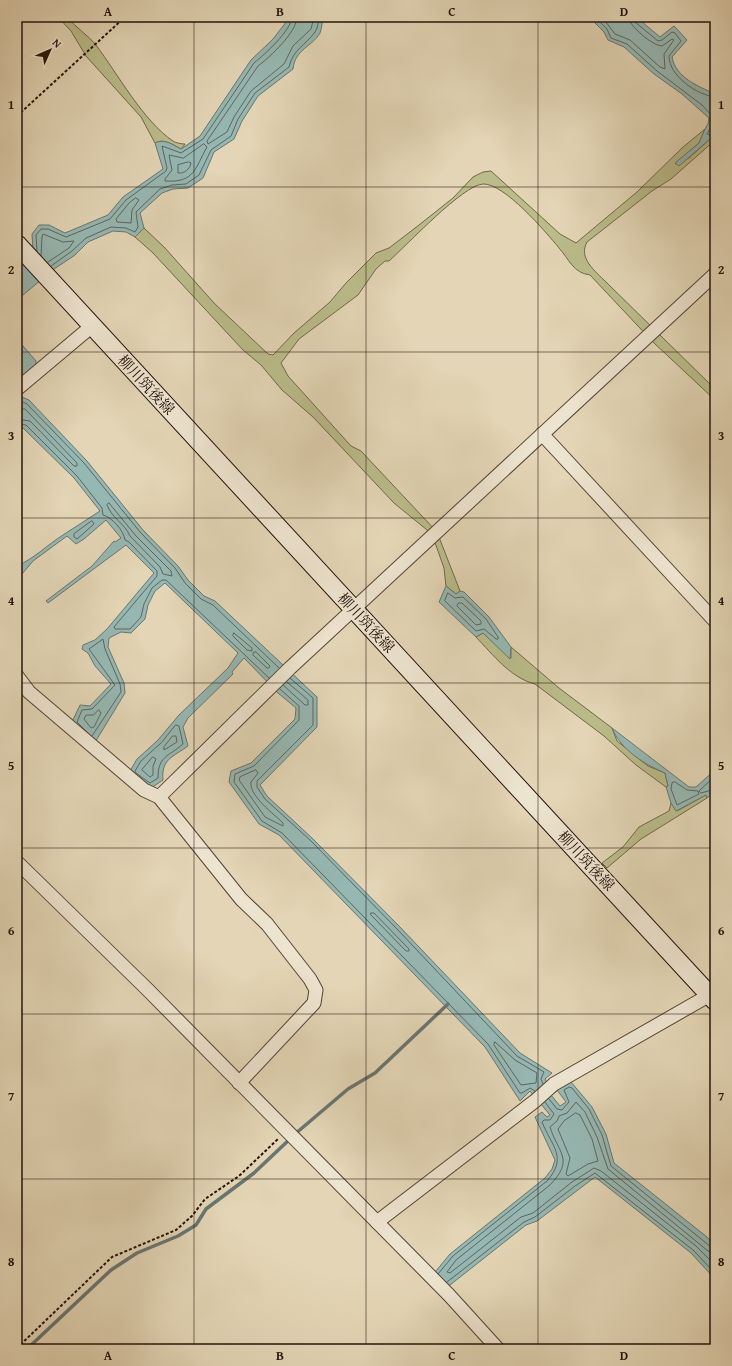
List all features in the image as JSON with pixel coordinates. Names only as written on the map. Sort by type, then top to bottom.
[{"type":"main road","name":"柳川筑後線","points":[[21,249],[713,996]]},
{"type":"street","points":[[159,797],[290,668],[715,274]]},
{"type":"street","points":[[17,389],[92,326]]},
{"type":"street","points":[[542,434],[715,621]]},
{"type":"street","points":[[17,676],[29,692],[144,790],[159,797],[241,899],[267,924],[310,979],[316,990],[314,1003],[239,1083]]},
{"type":"street","points":[[17,862],[148,990],[449,1295],[498,1349]]},
{"type":"street","points":[[377,1222],[554,1084],[713,996]]},
{"type":"path","points":[[17,116],[125,17]]},
{"type":"path","points":[[17,1348],[112,1257],[176,1230],[192,1216],[205,1199],[239,1176],[286,1131]]},
{"type":"green space","points":[[58,17],[67,17],[93,41],[141,110],[162,133],[173,141],[185,144],[181,149],[162,141],[155,143],[141,117],[86,56],[71,31]]},
{"type":"green space","points":[[705,129],[699,143],[675,164],[689,158],[710,139],[714,141],[671,179],[652,191],[587,242],[585,253],[589,264],[597,273],[715,389],[715,400],[654,343],[590,275],[584,274],[575,268],[545,231],[524,210],[502,191],[492,186],[483,184],[462,194],[435,217],[389,261],[385,261],[376,269],[358,295],[299,339],[281,363],[288,376],[351,446],[361,451],[437,532],[460,591],[456,594],[446,586],[444,568],[432,534],[394,503],[313,417],[282,390],[261,365],[243,350],[153,253],[135,237],[144,228],[165,248],[214,303],[268,354],[273,355],[294,333],[330,302],[346,283],[376,253],[389,248],[419,225],[453,198],[473,177],[483,172],[491,171],[560,234],[576,243],[637,192],[682,148]]},
{"type":"green space","points":[[483,633],[511,658],[511,647],[559,688],[612,728],[617,741],[648,766],[665,773],[668,786],[666,787],[636,765],[604,736],[535,684],[518,677],[510,671],[476,637]]},
{"type":"green space","points":[[706,795],[707,798],[641,839],[607,868],[602,863],[623,847],[639,827],[669,811],[671,803],[677,811]]},
{"type":"water","points":[[290,17],[323,17],[320,33],[317,38],[297,57],[294,62],[293,69],[258,96],[242,121],[234,139],[214,152],[203,178],[188,188],[173,189],[162,193],[140,213],[144,228],[135,237],[126,232],[113,231],[88,242],[75,255],[54,269],[17,300],[17,272],[33,251],[32,234],[39,225],[49,225],[65,233],[108,215],[123,197],[163,169],[155,143],[162,141],[181,149],[200,136],[251,60],[273,39]]},
{"type":"water","points":[[589,17],[636,17],[660,37],[674,26],[687,40],[672,57],[678,71],[689,80],[715,94],[715,140],[710,139],[679,166],[675,163],[699,143],[708,124],[709,118],[682,94],[654,74],[624,47],[608,40],[604,32]]},
{"type":"water","points":[[17,339],[36,361],[36,371],[22,378],[22,373],[17,367]]},
{"type":"water","points":[[22,397],[29,400],[87,461],[143,530],[178,566],[188,580],[204,596],[215,601],[317,697],[317,727],[260,785],[267,796],[313,839],[399,926],[520,1053],[552,1073],[545,1079],[553,1094],[551,1095],[560,1106],[566,1102],[557,1090],[564,1084],[571,1082],[592,1107],[606,1134],[614,1163],[707,1237],[715,1246],[715,1279],[691,1253],[595,1177],[537,1221],[526,1225],[450,1285],[437,1292],[424,1279],[436,1271],[450,1254],[545,1178],[552,1169],[555,1160],[535,1117],[542,1112],[547,1117],[550,1115],[530,1091],[520,1101],[485,1047],[279,835],[259,824],[229,782],[231,771],[251,763],[295,719],[296,708],[278,693],[244,658],[232,672],[233,674],[188,718],[183,727],[188,746],[169,759],[166,763],[164,767],[163,780],[151,788],[129,773],[137,759],[158,740],[179,715],[228,668],[238,653],[165,583],[155,591],[148,605],[145,619],[131,633],[121,632],[109,638],[108,647],[124,683],[125,693],[94,744],[72,722],[80,705],[90,706],[111,684],[95,666],[88,653],[82,649],[83,645],[95,640],[107,629],[154,573],[126,545],[48,603],[46,601],[92,566],[114,541],[115,542],[121,538],[106,520],[76,544],[67,536],[33,561],[17,580],[17,566],[30,559],[57,539],[100,511],[74,478],[23,428],[17,428],[17,402]]},
{"type":"water","points":[[446,586],[456,594],[460,591],[464,592],[489,617],[511,647],[510,659],[483,633],[476,637],[439,602]]},
{"type":"water","points":[[612,728],[689,787],[696,787],[715,770],[715,792],[707,798],[706,795],[676,811],[671,803],[666,787],[668,786],[665,773],[641,761],[627,750],[616,736]]},
{"type":"waterway","points":[[295,1134],[348,1089],[375,1073],[448,1004]]},
{"type":"waterway","points":[[27,1349],[111,1270],[137,1253],[178,1236],[196,1225],[206,1209],[254,1173],[291,1138]]}]
